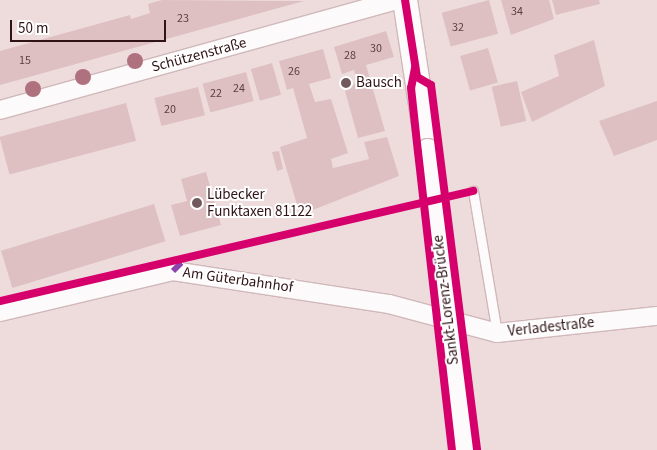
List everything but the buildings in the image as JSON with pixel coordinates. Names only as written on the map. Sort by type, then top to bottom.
[{"type":"main road","name":"Sankt-Lorenz-Brücke","points":[[405,0],[428,151],[464,450]]},
{"type":"street","name":"Schützenstraße","points":[[0,110],[397,0]]},
{"type":"street","name":"Am Güterbahnhof","points":[[0,312],[173,271],[389,304]]},
{"type":"street","name":"Verladestraße","points":[[389,304],[497,333],[657,316]]},
{"type":"lane","points":[[473,191],[497,333]]},
{"type":"marked path","points":[[173,271],[184,260]]},
{"type":"cycle path","points":[[405,0],[417,77],[431,85],[477,450]]},
{"type":"cycle path","points":[[415,68],[411,88],[452,450]]},
{"type":"cycle path","points":[[0,301],[473,191]]},
{"type":"place","name":"Bausch","points":[[346,83]]},
{"type":"place","name":"Lübecker Funktaxen 81122","points":[[197,203]]}]
